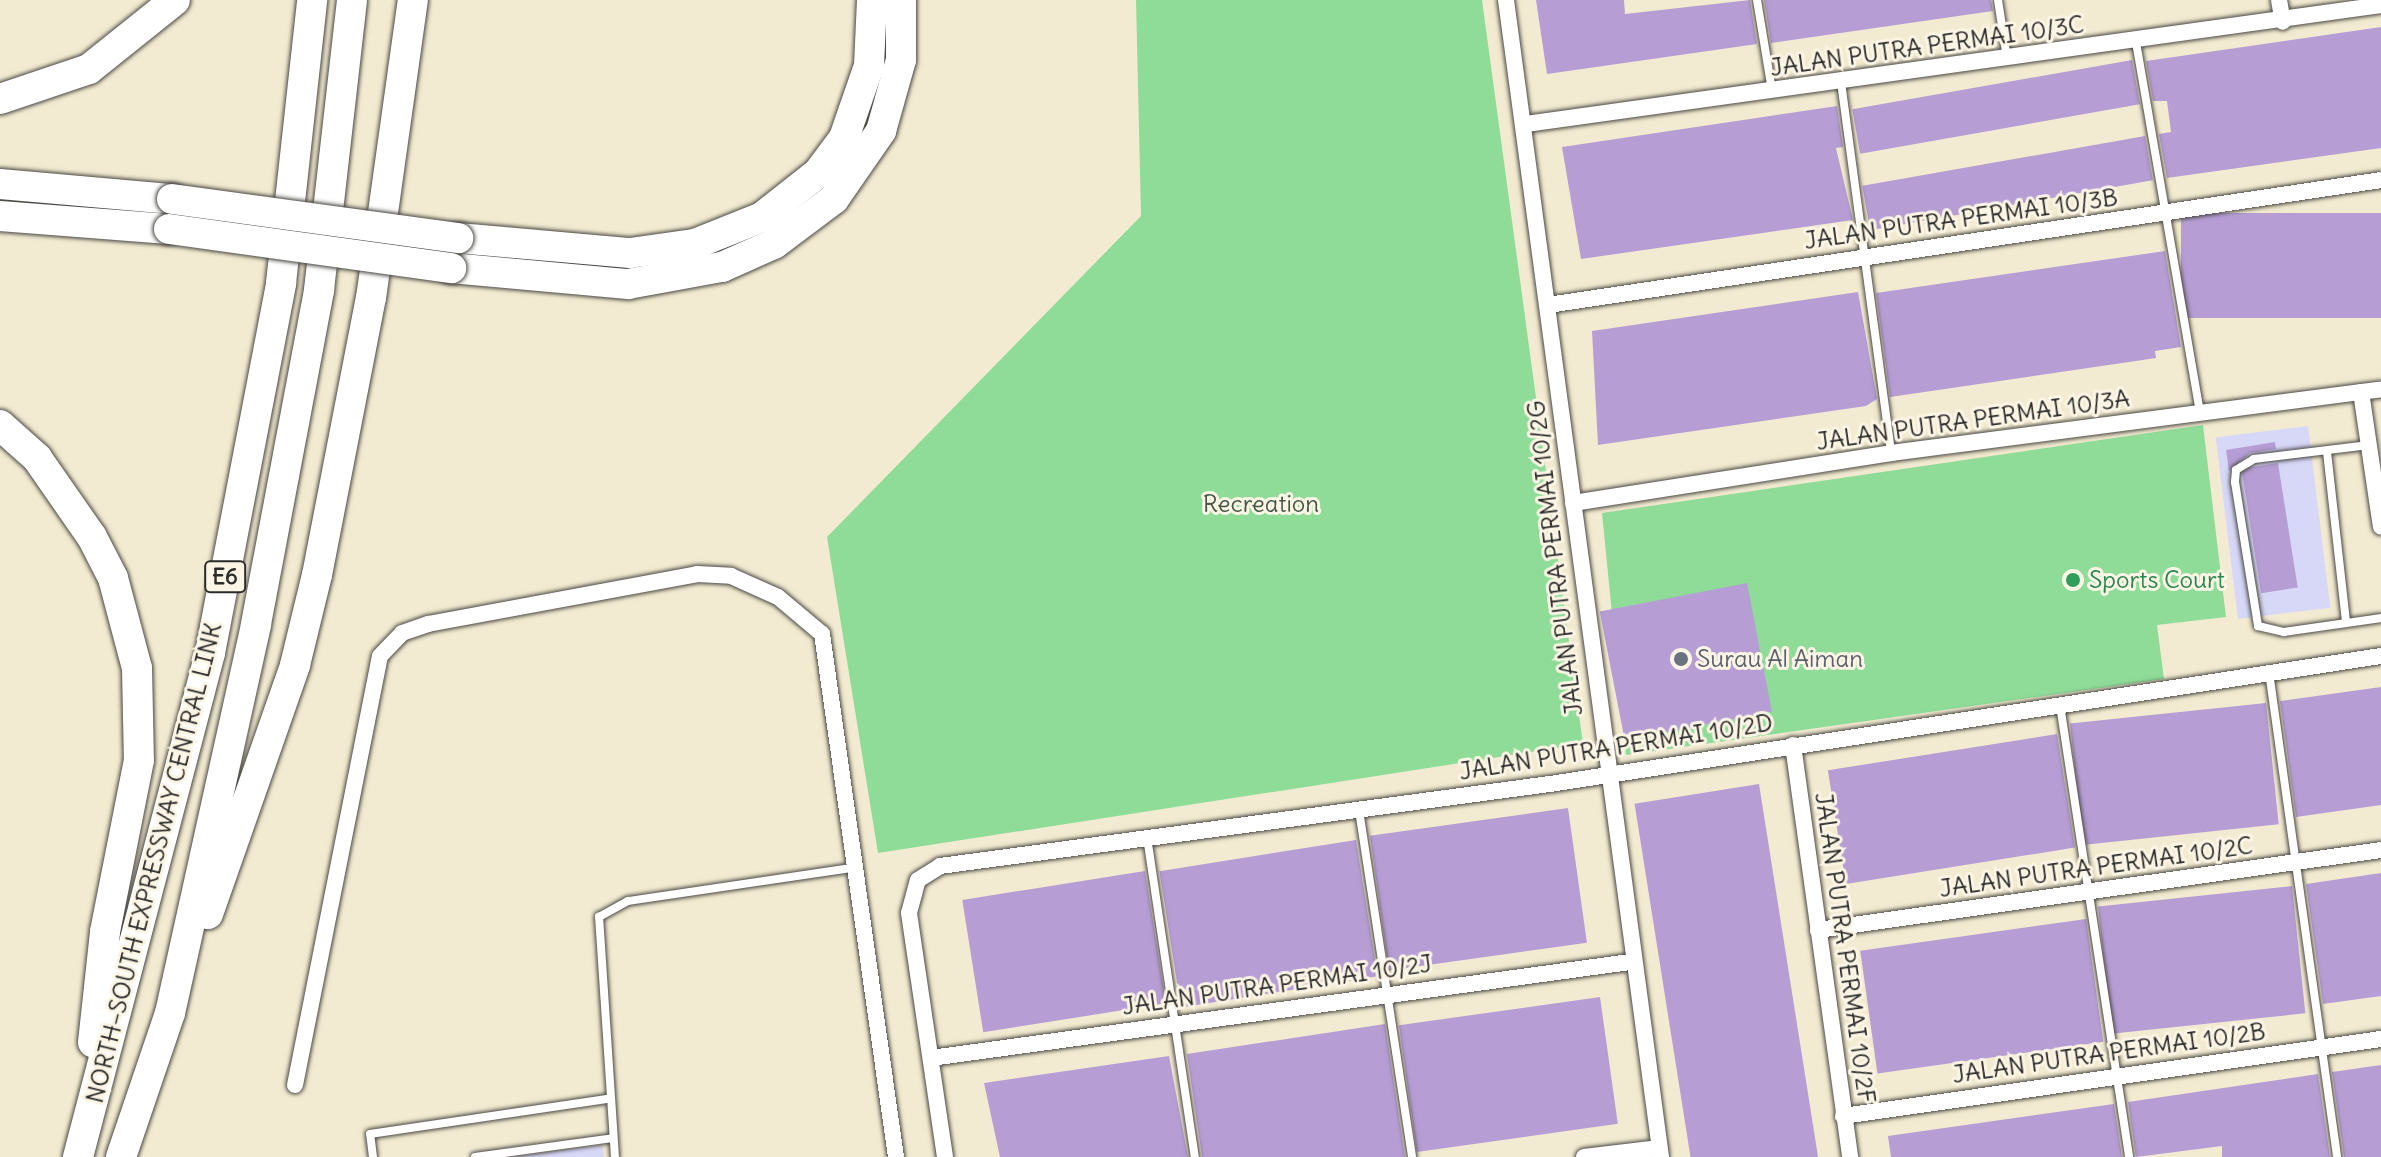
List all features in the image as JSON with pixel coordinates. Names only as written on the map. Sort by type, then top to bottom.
[{"type":"highway","points":[[0,99],[89,69],[175,0]]},
{"type":"highway","name":"NORTH–SOUTH EXPRESSWAY CENTRAL LINK","points":[[80,1150],[210,653],[281,283],[312,0]]},
{"type":"highway","name":"NORTH–SOUTH EXPRESSWAY CENTRAL LINK","points":[[121,1157],[170,1013],[256,624],[319,290],[352,0]]},
{"type":"highway","points":[[170,1013],[251,802],[317,575],[371,298],[413,0]]},
{"type":"highway","points":[[0,184],[172,199],[458,238],[630,253],[695,244],[762,217],[818,173],[844,138],[869,66],[872,0]]},
{"type":"highway","points":[[0,216],[169,229],[451,268],[628,284],[722,267],[774,244],[834,199],[881,131],[901,60],[901,0]]},
{"type":"highway","points":[[0,425],[37,458],[92,537],[113,578],[137,668],[139,760],[105,932],[80,1150]]},
{"type":"street","name":"JALAN PUTRA PERMAI 10/2G","points":[[1506,0],[1526,124],[1604,770],[1660,1152]]},
{"type":"street","points":[[2279,0],[2283,22]]},
{"type":"street","name":"JALAN PUTRA PERMAI 10/3C","points":[[1526,124],[2283,22],[2381,5]]},
{"type":"street","name":"JALAN PUTRA PERMAI 10/3B","points":[[1548,305],[2381,180]]},
{"type":"street","name":"JALAN PUTRA PERMAI 10/3A","points":[[1573,503],[1891,453],[2381,389]]},
{"type":"street","points":[[2361,392],[2381,520]]},
{"type":"street","points":[[295,1085],[380,656],[402,633],[697,574],[757,584],[822,634],[858,867],[896,1157]]},
{"type":"street","name":"JALAN PUTRA PERMAI 10/2D","points":[[945,1157],[912,936],[911,894],[940,866],[1793,745],[2381,656]]},
{"type":"street","name":"JALAN PUTRA PERMAI 10/2F","points":[[1793,745],[1850,1157]]},
{"type":"street","name":"JALAN PUTRA PERMAI 10/2C","points":[[1818,930],[2381,850]]},
{"type":"street","name":"JALAN PUTRA PERMAI 10/2J","points":[[931,1058],[1385,992],[1630,962]]},
{"type":"street","name":"JALAN PUTRA PERMAI 10/2B","points":[[1843,1116],[2381,1039]]},
{"type":"street","points":[[1584,1157],[1660,1152]]},
{"type":"lane","points":[[1757,0],[1772,91]]},
{"type":"lane","points":[[1998,0],[2007,59]]},
{"type":"lane","points":[[2136,42],[2200,414]]},
{"type":"lane","points":[[1841,82],[1891,453]]},
{"type":"lane","points":[[2369,445],[2254,459],[2236,470],[2235,482],[2258,626],[2284,632],[2381,618]]},
{"type":"lane","points":[[2327,452],[2346,622]]},
{"type":"lane","points":[[2269,672],[2337,1157]]},
{"type":"lane","points":[[2060,704],[2129,1157]]},
{"type":"lane","points":[[1359,808],[1412,1157]]},
{"type":"lane","points":[[1147,836],[1195,1157]]},
{"type":"lane","points":[[615,1157],[608,1099],[599,917],[628,901],[858,867]]},
{"type":"lane","points":[[373,1157],[370,1134],[608,1099]]},
{"type":"lane","points":[[475,1157],[613,1138]]},
{"type":"shaded area","points":[[2308,426],[2330,608],[2238,619],[2216,437]]},
{"type":"shaded area","points":[[602,1145],[604,1157],[512,1157]]},
{"type":"green space","name":"Recreation","points":[[1136,0],[1482,0],[1583,744],[878,853],[827,537],[1141,216]]},
{"type":"green space","points":[[2203,425],[2226,617],[2157,625],[2164,679],[1626,755],[1602,513]]},
{"type":"building","points":[[1536,0],[1624,0],[1625,14],[1750,0],[1757,44],[1547,74]]},
{"type":"building","points":[[1764,0],[1991,0],[1993,11],[1771,43]]},
{"type":"building","points":[[2381,27],[2381,148],[2167,178],[2159,134],[2171,132],[2167,101],[2153,101],[2146,61]]},
{"type":"building","points":[[2132,60],[2140,104],[1860,154],[1852,109]]},
{"type":"building","points":[[1837,106],[1843,147],[1836,148],[1853,220],[1581,259],[1562,147]]},
{"type":"building","points":[[2145,136],[2153,180],[1870,230],[1862,186]]},
{"type":"building","points":[[2181,213],[2381,213],[2381,318],[2181,318]]},
{"type":"building","points":[[2165,251],[2181,347],[2155,351],[2156,358],[1890,397],[1876,293]]},
{"type":"building","points":[[1858,292],[1877,399],[1866,406],[1598,445],[1592,331]]},
{"type":"building","points":[[2275,442],[2276,449],[2250,453],[2229,471],[2226,450]]},
{"type":"building","points":[[2278,463],[2298,587],[2261,593],[2241,469]]},
{"type":"building","name":"Surau Al Aiman","points":[[1747,583],[1772,712],[1625,740],[1600,612]]},
{"type":"building","points":[[2381,687],[2381,805],[2296,817],[2280,701]]},
{"type":"building","points":[[2266,703],[2279,824],[2083,845],[2070,724]]},
{"type":"building","points":[[2057,734],[2075,848],[1846,884],[1828,770]]},
{"type":"building","points":[[1759,784],[1818,1157],[1691,1157],[1635,804]]},
{"type":"building","points":[[1568,808],[1587,943],[1389,971],[1370,836]]},
{"type":"building","points":[[1356,840],[1378,976],[1181,1007],[1159,871]]},
{"type":"building","points":[[1145,871],[1166,1003],[983,1032],[962,900]]},
{"type":"building","points":[[2381,873],[2381,996],[2323,1004],[2306,884]]},
{"type":"building","points":[[2292,886],[2305,1013],[2111,1034],[2098,906]]},
{"type":"building","points":[[2086,919],[2103,1042],[1877,1074],[1860,951]]},
{"type":"building","points":[[1600,997],[1618,1124],[1417,1152],[1399,1025]]},
{"type":"building","points":[[1385,1024],[1405,1157],[1202,1157],[1187,1054]]},
{"type":"building","points":[[1169,1056],[1188,1157],[1000,1157],[984,1083]]},
{"type":"building","points":[[2381,1065],[2381,1157],[2344,1157],[2332,1072]]},
{"type":"building","points":[[2318,1074],[2330,1157],[2222,1157],[2222,1146],[2136,1157],[2128,1102]]},
{"type":"building","points":[[2114,1104],[2122,1157],[1891,1157],[1888,1136]]},
{"type":"place","name":"Sports Court","points":[[2073,580]]},
{"type":"place","name":"Surau Al Aiman","points":[[1681,659]]}]
